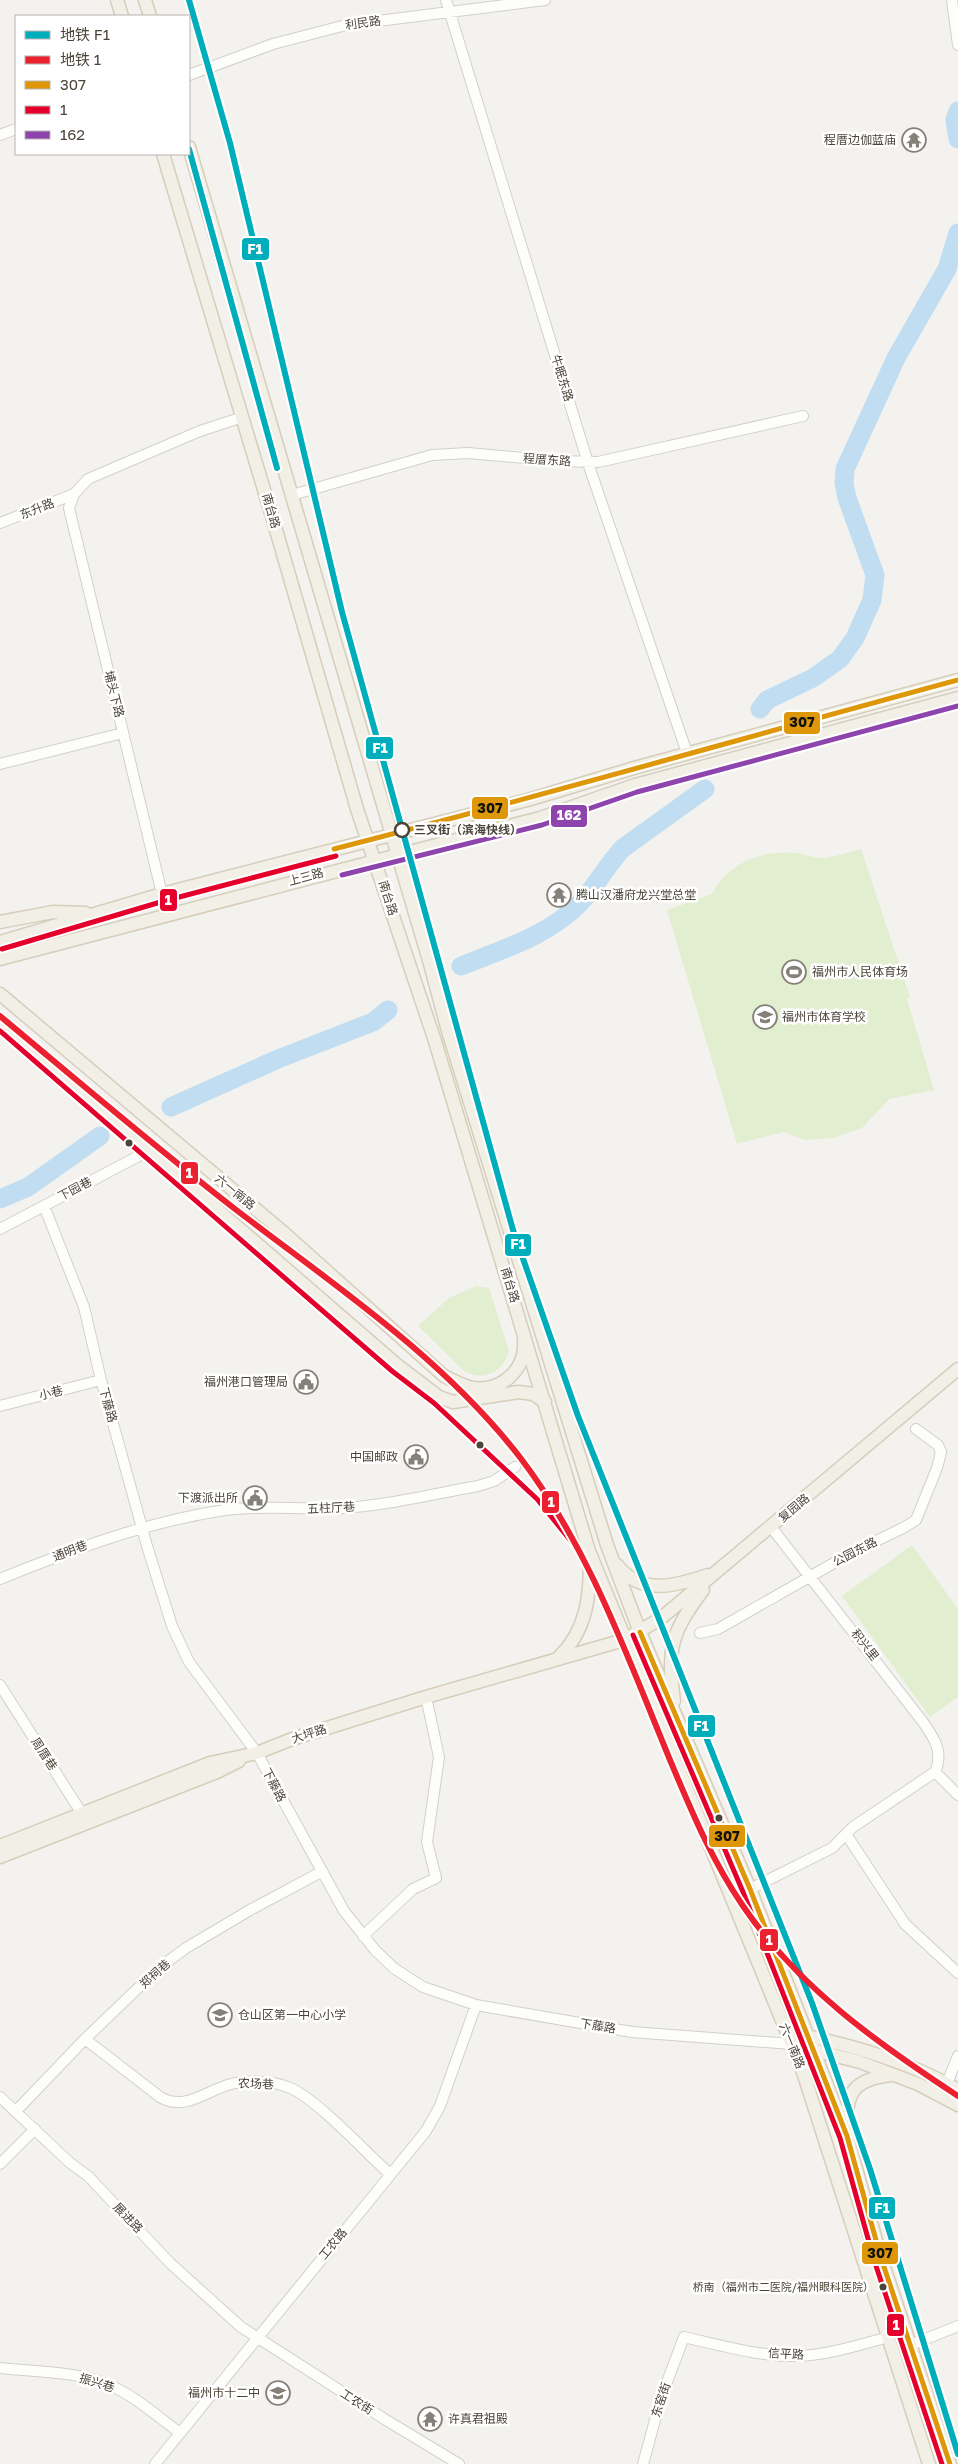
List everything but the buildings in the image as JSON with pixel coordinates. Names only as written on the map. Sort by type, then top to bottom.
[{"type":"main road","points":[[117,0],[122,15]]},
{"type":"main road","points":[[145,0],[150,15]]},
{"type":"main road","name":"南台路","points":[[190,150],[398,854],[450,1040],[613,1560],[640,1632]]},
{"type":"main road","name":"南台路","points":[[163,155],[368,840],[434,1038],[590,1551],[624,1640]]},
{"type":"main road","name":"上三路","points":[[0,942],[162,894],[531,799],[687,753],[958,680]]},
{"type":"main road","name":"上三路","points":[[0,959],[540,818],[635,785],[958,698]]},
{"type":"main road","points":[[0,922],[53,912],[101,913]]},
{"type":"main road","name":"六一南路","points":[[0,994],[284,1232],[444,1376],[475,1388],[486,1388],[507,1379],[518,1370],[522,1362],[524,1349],[523,1326]]},
{"type":"main road","name":"六一南路","points":[[0,1021],[397,1365],[438,1397],[453,1402],[519,1392],[533,1394],[545,1402]]},
{"type":"main road","name":"复园路","points":[[624,1640],[660,1619],[958,1369]]},
{"type":"main road","points":[[558,1658],[568,1648],[577,1634],[586,1609],[590,1588],[590,1551]]},
{"type":"main road","points":[[613,1560],[624,1573],[651,1586],[680,1585],[715,1573]]},
{"type":"main road","points":[[676,1716],[670,1669],[672,1643],[686,1613],[715,1573]]},
{"type":"main road","name":"六一南路","points":[[640,1632],[750,1889],[847,2136],[881,2258],[950,2464]]},
{"type":"main road","name":"六一南路","points":[[624,1640],[792,2044],[929,2464]]},
{"type":"main road","name":"大坪路","points":[[85,1818],[216,1772],[257,1752],[292,1739],[426,1697],[624,1640]]},
{"type":"main road","points":[[0,1846],[85,1818]]},
{"type":"main road","points":[[0,1857],[85,1818]]},
{"type":"main road","points":[[786,2031],[838,2042],[903,2063],[953,2087]]},
{"type":"main road","points":[[792,2044],[860,2062],[918,2084],[958,2104]]},
{"type":"main road","points":[[847,2136],[846,2110],[852,2092],[869,2079],[892,2074]]},
{"type":"street","name":"牛眠东路","points":[[446,0],[588,462],[687,753]]},
{"type":"street","name":"利民路","points":[[190,75],[308,34],[346,26],[545,0]]},
{"type":"street","points":[[952,0],[958,45]]},
{"type":"street","points":[[0,135],[15,129]]},
{"type":"street","name":"程厝东路","points":[[292,495],[432,455],[468,453],[588,462],[618,460],[803,416]]},
{"type":"street","points":[[74,494],[88,479],[200,431],[243,417]]},
{"type":"street","name":"东升路","points":[[0,523],[74,494]]},
{"type":"street","name":"埔头下路","points":[[74,494],[69,514],[162,894]]},
{"type":"street","points":[[0,764],[123,733]]},
{"type":"street","name":"下园巷","points":[[0,1228],[150,1150]]},
{"type":"street","name":"下藤路","points":[[44,1206],[84,1307],[101,1380],[161,1597],[183,1649],[208,1688],[257,1752],[321,1872],[363,1936],[386,1961],[414,1982],[431,1990],[476,2005],[632,2032],[792,2044]]},
{"type":"street","name":"小巷","points":[[0,1406],[101,1380]]},
{"type":"street","name":"公园东路","points":[[700,1633],[718,1629],[811,1576],[916,1520],[937,1468],[941,1452],[938,1445],[916,1429]]},
{"type":"street","name":"五柱厅巷","points":[[142,1528],[228,1510],[339,1508],[370,1505],[485,1485],[515,1467]]},
{"type":"street","name":"积兴里","points":[[771,1527],[811,1576],[935,1740],[939,1755],[935,1772]]},
{"type":"street","name":"通明巷","points":[[0,1579],[91,1543],[142,1528]]},
{"type":"street","name":"周厝巷","points":[[0,1685],[85,1818]]},
{"type":"street","points":[[363,1936],[413,1889],[436,1878],[427,1842],[439,1757],[426,1697]]},
{"type":"street","points":[[750,1889],[832,1848],[846,1834],[935,1772],[958,1795]]},
{"type":"street","points":[[846,1834],[905,1924],[958,1973]]},
{"type":"street","name":"郑祠巷","points":[[16,2111],[85,2039],[159,1968],[176,1955],[250,1910],[321,1872]]},
{"type":"street","name":"工农路","points":[[155,2464],[426,2131],[436,2115],[476,2005]]},
{"type":"street","name":"农场巷","points":[[85,2039],[160,2097],[170,2102],[189,2101],[237,2082],[267,2083],[288,2087],[309,2100],[390,2174]]},
{"type":"street","points":[[953,2087],[958,2056]]},
{"type":"street","name":"展进路","points":[[0,2097],[69,2162],[88,2176],[170,2263],[224,2313],[257,2338]]},
{"type":"street","points":[[0,2164],[35,2128]]},
{"type":"street","points":[[911,2345],[958,2326]]},
{"type":"street","name":"信平路","points":[[684,2337],[737,2348],[796,2356],[817,2354],[888,2337]]},
{"type":"street","name":"东窑街","points":[[642,2464],[661,2398],[684,2337]]},
{"type":"street","name":"工农街","points":[[257,2338],[459,2464]]},
{"type":"street","name":"振兴巷","points":[[0,2368],[83,2377],[107,2384],[127,2394],[180,2433]]},
{"type":"green space","name":"福州市人民体育场","points":[[861,849],[910,997],[907,999],[934,1090],[889,1099],[862,1128],[833,1138],[805,1140],[784,1132],[737,1144],[667,910],[712,894],[727,874],[747,860],[759,856],[797,853],[823,858]]},
{"type":"green space","points":[[476,1286],[489,1288],[509,1351],[502,1365],[497,1370],[485,1375],[470,1374],[463,1370],[418,1326],[449,1298]]},
{"type":"green space","points":[[912,1545],[958,1609],[958,1697],[930,1717],[842,1596]]},
{"type":"waterway","points":[[958,111],[955,120],[958,139]]},
{"type":"waterway","points":[[760,709],[767,700],[813,678],[840,659],[855,638],[872,600],[875,575],[847,498],[844,483],[845,469],[896,358],[947,269],[958,233]]},
{"type":"waterway","points":[[461,966],[509,947],[554,924],[580,903],[623,848],[705,789]]},
{"type":"waterway","points":[[171,1107],[278,1059],[373,1022],[388,1010]]},
{"type":"waterway","points":[[0,1199],[28,1187],[100,1136]]},
{"type":"metro line","name":"F1","points":[[189,0],[230,143],[342,612],[513,1230],[578,1416],[812,2003],[870,2169],[958,2454]]},
{"type":"metro line","name":"F1","points":[[190,153],[277,468]]},
{"type":"metro line","name":"1","points":[[0,1016],[205,1186],[385,1324],[456,1386],[488,1420],[519,1456],[544,1491],[586,1565],[622,1642],[694,1816],[721,1871],[743,1906],[788,1962],[814,1988],[869,2034],[958,2096]]},
{"type":"transit line","name":"307","points":[[334,849],[958,680]]},
{"type":"transit line","name":"162","points":[[342,875],[542,825],[637,792],[958,706]]},
{"type":"transit line","name":"1","points":[[2,949],[164,901],[336,856]]},
{"type":"transit line","name":"1","points":[[0,1031],[392,1371],[434,1403],[537,1499],[583,1556]]},
{"type":"transit line","name":"307","points":[[640,1632],[750,1889],[847,2136],[881,2258],[950,2464]]},
{"type":"transit line","name":"1","points":[[633,1635],[743,1892],[840,2138],[874,2260],[942,2464]]},
{"type":"place","name":"程厝边伽蓝庙","points":[[914,140]]},
{"type":"place","name":"三叉街（滨海快线）","points":[[402,830]]},
{"type":"place","name":"腾山汉潘府龙兴堂总堂","points":[[559,895]]},
{"type":"place","name":"福州市人民体育场","points":[[794,972]]},
{"type":"place","name":"福州市体育学校","points":[[765,1017]]},
{"type":"place","name":"福州港口管理局","points":[[306,1382]]},
{"type":"place","name":"中国邮政","points":[[416,1457]]},
{"type":"place","name":"下渡派出所","points":[[255,1498]]},
{"type":"place","name":"仓山区第一中心小学","points":[[220,2015]]},
{"type":"place","name":"桥南（福州市二医院/福州眼科医院）","points":[[883,2287]]},
{"type":"place","name":"福州市十二中","points":[[278,2393]]},
{"type":"place","name":"许真君祖殿","points":[[430,2419]]}]
